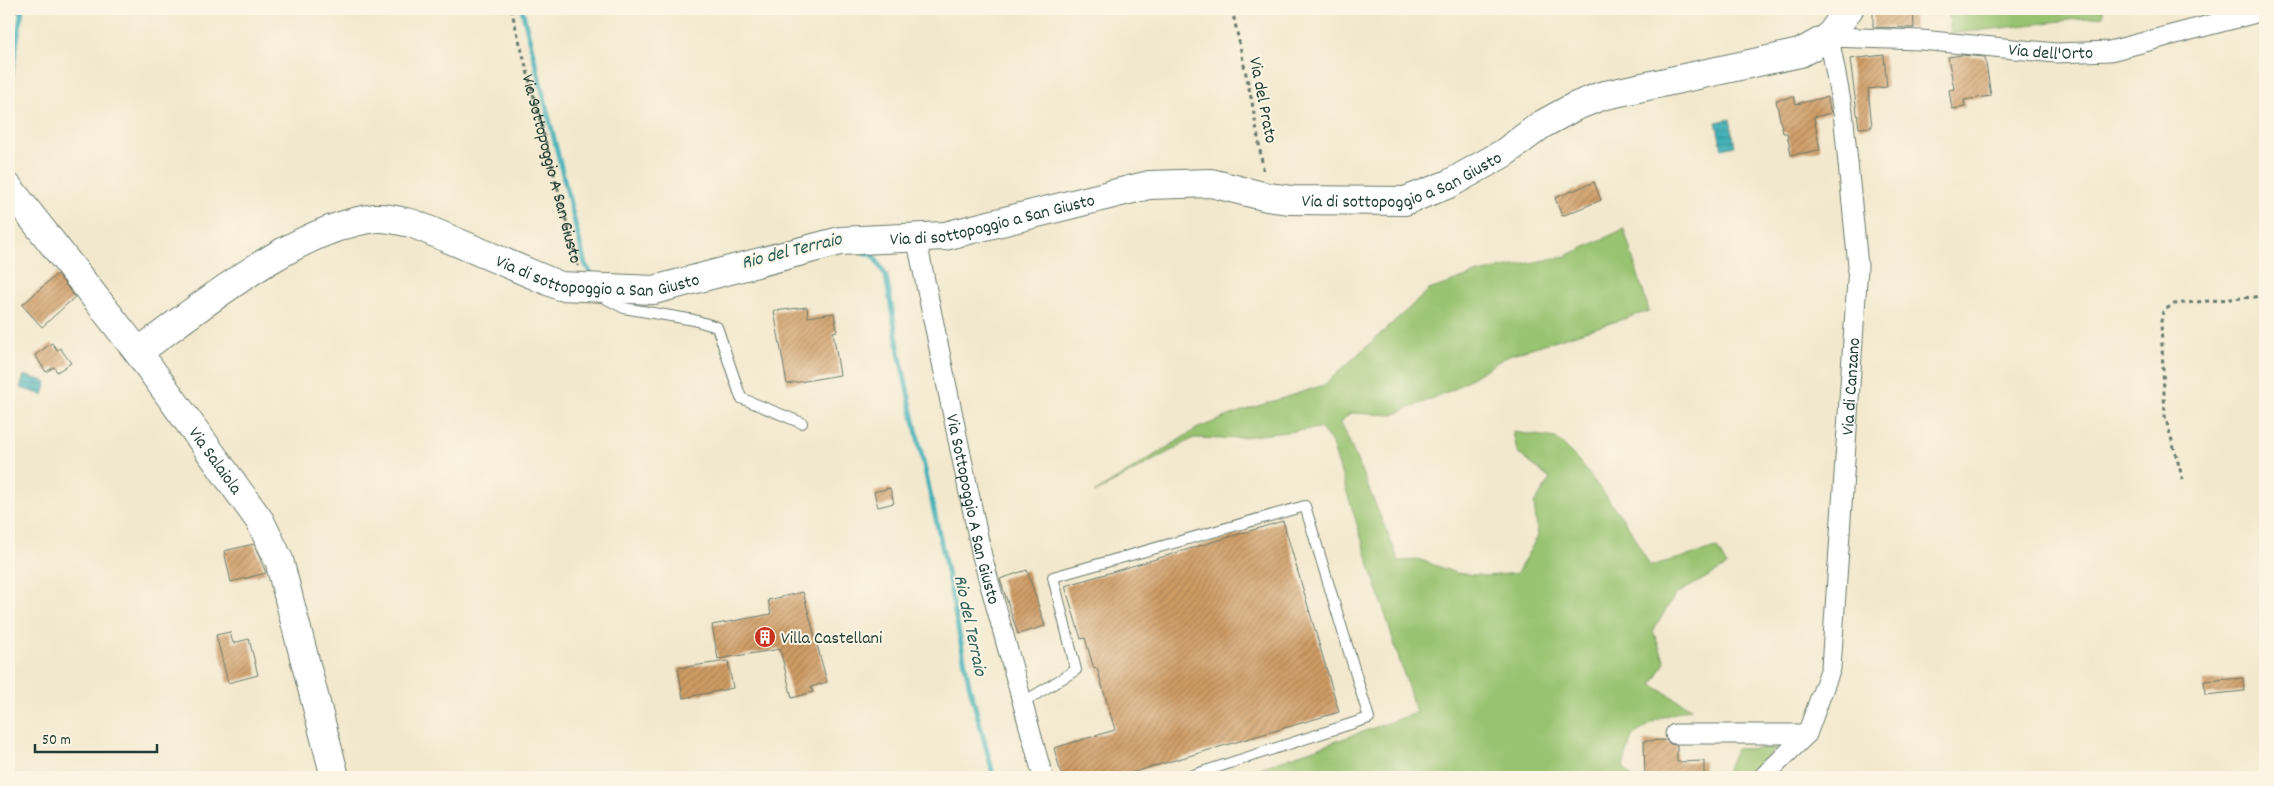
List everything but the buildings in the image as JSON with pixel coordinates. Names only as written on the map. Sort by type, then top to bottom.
[{"type":"street","name":"Via di sottopoggio a San Giusto","points":[[138,352],[220,293],[287,250],[355,223],[377,218],[393,219],[414,224],[560,286],[654,290],[840,241],[945,236],[1149,186],[1211,183],[1267,197],[1291,200],[1405,201],[1449,184],[1504,153],[1541,125],[1574,107],[1601,96],[1800,53],[1829,37],[1849,9]]},
{"type":"street","name":"Via dell'Orto","points":[[1829,37],[1921,40],[2056,53],[2110,51],[2252,14],[2264,9]]},
{"type":"street","name":"Via di Canzano","points":[[1763,777],[1807,734],[1831,668],[1858,266],[1843,112],[1829,37]]},
{"type":"street","name":"Via Salaiola","points":[[9,188],[138,352],[260,521],[279,560],[335,777]]},
{"type":"street","name":"Via Sottopoggio A San Giusto","points":[[916,237],[982,556],[1043,777]]},
{"type":"street","points":[[1675,734],[1807,734]]},
{"type":"lane","name":"Via Sottopoggio A San Giusto","points":[[582,287],[624,308],[694,320],[716,327],[741,398],[802,423]]},
{"type":"lane","points":[[1022,703],[1076,670],[1053,577],[1305,506],[1369,718],[1187,777]]},
{"type":"path","name":"Via Sottopoggio A San Giusto","points":[[511,9],[573,245],[582,287]]},
{"type":"path","name":"Via del Prato","points":[[1232,9],[1252,102],[1267,197]]},
{"type":"path","points":[[2183,480],[2165,416],[2161,322],[2163,311],[2174,304],[2265,296]]},
{"type":"green space","points":[[1948,9],[2103,9],[2103,16],[1951,34]]},
{"type":"green space","points":[[1624,229],[1649,311],[1509,355],[1452,390],[1393,415],[1350,413],[1341,422],[1399,561],[1421,560],[1456,573],[1487,576],[1517,573],[1538,536],[1534,504],[1550,479],[1517,452],[1513,432],[1556,438],[1579,461],[1627,524],[1650,566],[1717,548],[1727,566],[1675,595],[1653,631],[1665,662],[1652,685],[1691,708],[1660,718],[1632,736],[1623,767],[1632,777],[1234,777],[1416,713],[1331,441],[1320,428],[1226,439],[1194,438],[1094,493],[1198,428],[1242,411],[1324,385],[1429,290],[1478,273],[1566,256]]},
{"type":"green space","points":[[1776,748],[1749,777],[1724,777],[1736,749]]},
{"type":"water","points":[[1730,119],[1735,146],[1722,149],[1716,122]]},
{"type":"water","points":[[24,375],[47,382],[43,395],[20,388]]},
{"type":"waterway","points":[[9,90],[22,9]]},
{"type":"waterway","name":"Rio del Terraio","points":[[522,9],[585,264],[594,278]]},
{"type":"waterway","name":"Rio del Terraio","points":[[862,252],[873,255],[886,276],[900,357],[944,556],[969,684],[994,777]]},
{"type":"place","name":"Villa Castellani","points":[[765,637]]}]
